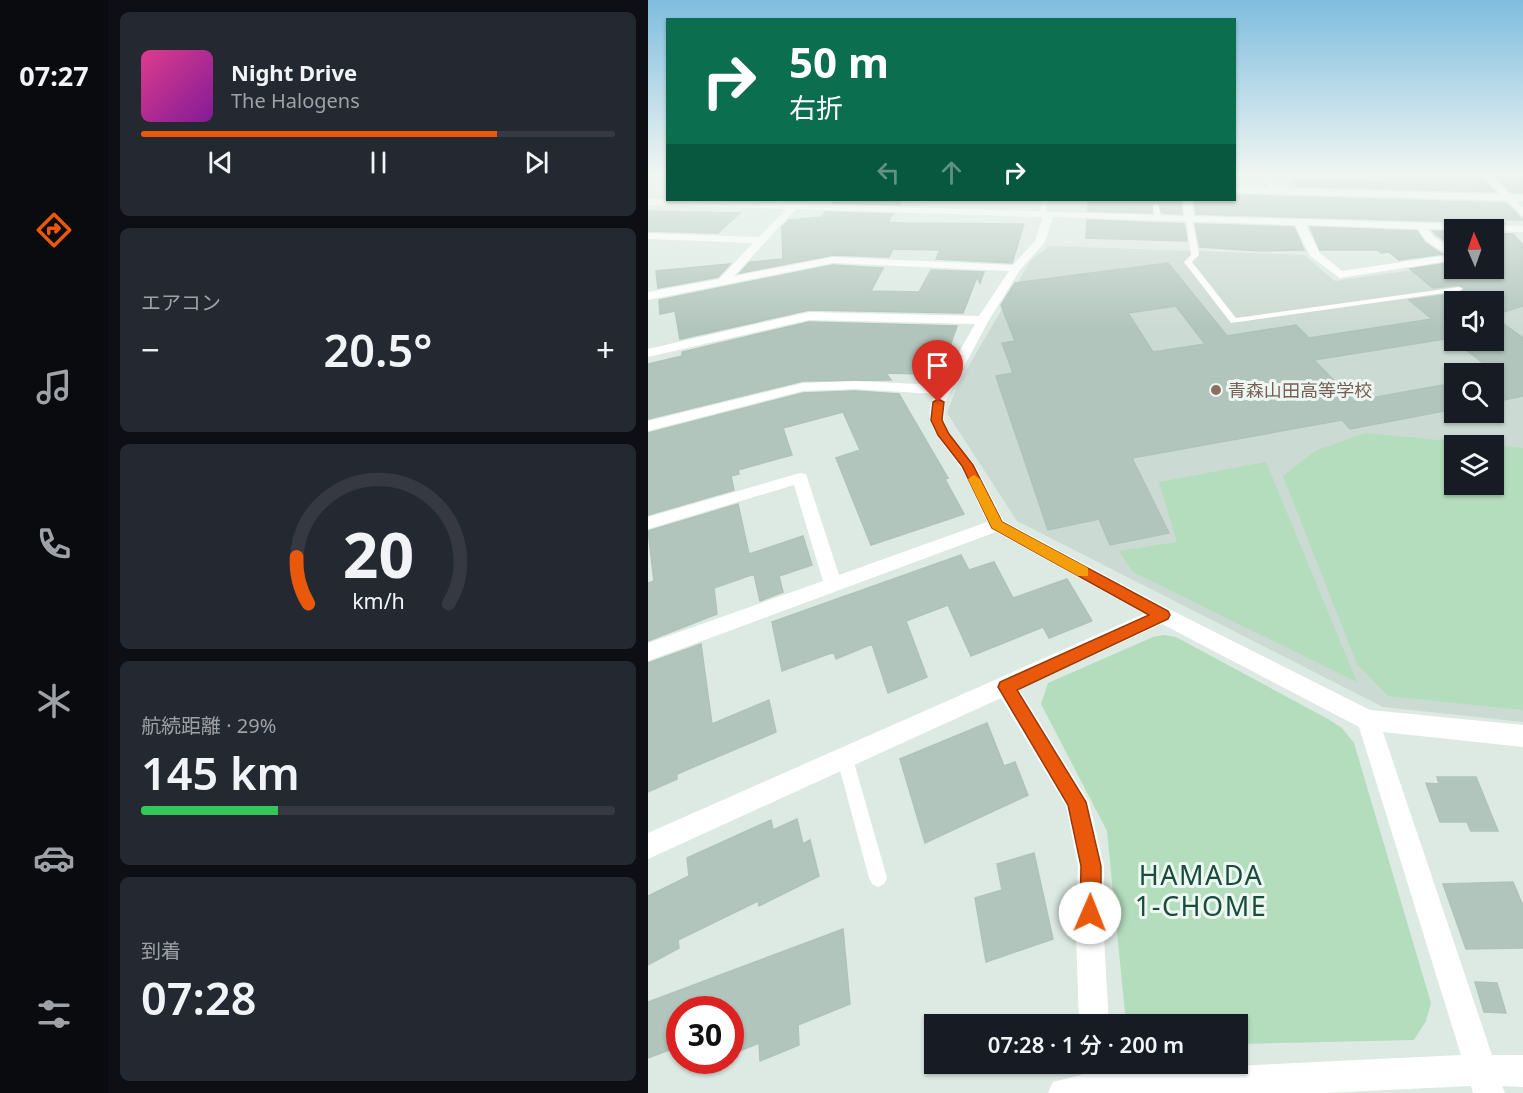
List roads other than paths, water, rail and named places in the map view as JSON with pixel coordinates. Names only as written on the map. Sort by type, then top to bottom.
[{"type":"street","points":[[724,280],[774,226]]},
{"type":"street","points":[[1043,226],[1040,242],[1016,268],[983,320],[938,402],[937,420],[943,435],[967,465],[997,525],[1162,615],[1368,720],[1523,736]]},
{"type":"street","points":[[1301,226],[1314,254],[1340,275],[1444,258]]},
{"type":"street","points":[[1421,226],[1523,229]]},
{"type":"street","points":[[1421,226],[1430,239],[1444,249]]},
{"type":"street","points":[[648,236],[760,240]]},
{"type":"street","points":[[648,296],[833,260],[1016,268]]},
{"type":"street","points":[[648,353],[809,316],[983,320]]},
{"type":"street","points":[[648,426],[803,387],[855,386],[945,390]]},
{"type":"street","points":[[648,523],[800,478],[833,584]]},
{"type":"street","points":[[648,652],[997,525]]},
{"type":"street","points":[[648,846],[1162,615]]},
{"type":"street","points":[[1006,687],[1077,802],[1091,866],[1090,936],[1094,1014]]},
{"type":"street","points":[[1368,720],[1486,1081]]},
{"type":"street","points":[[1064,1093],[1096,1076],[1486,1081],[1523,1071]]},
{"type":"lane","points":[[1190,226],[1195,255],[1188,262],[1234,321],[1458,289]]},
{"type":"lane","points":[[845,759],[878,878]]},
{"type":"place","name":"青森山田高等学校","points":[[1216,390]]},
{"type":"district","name":"HAMADA 1-CHOME","points":[[1201,890]]}]
